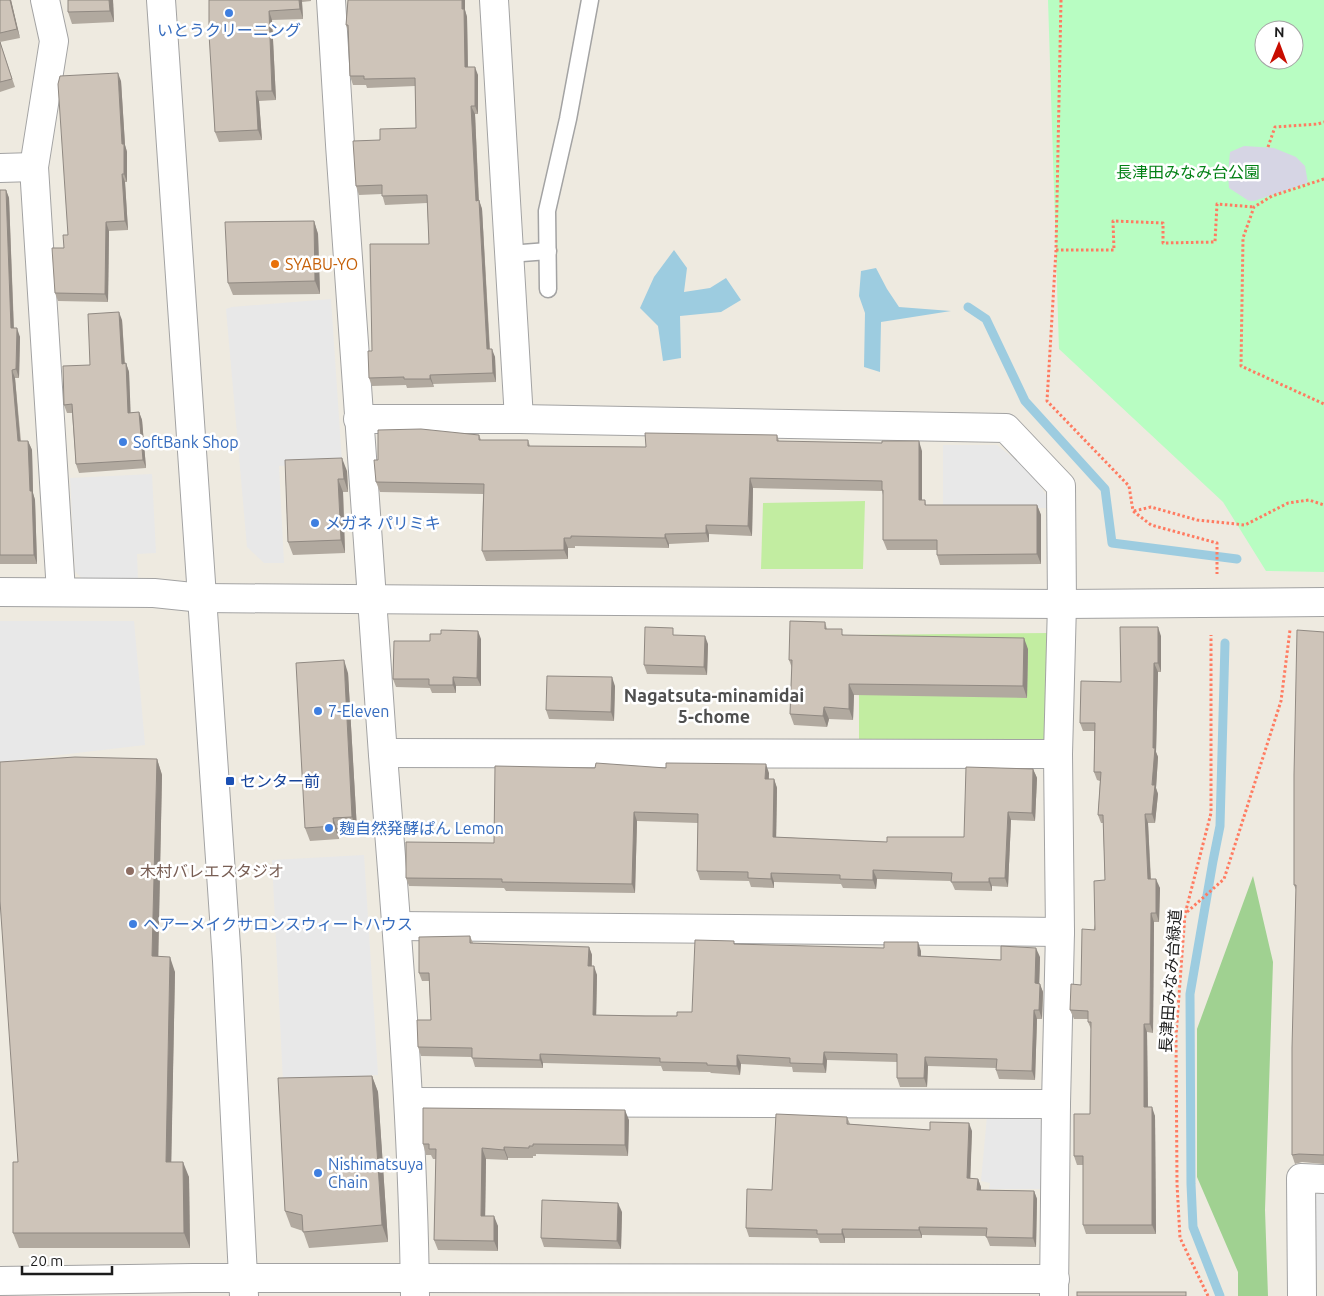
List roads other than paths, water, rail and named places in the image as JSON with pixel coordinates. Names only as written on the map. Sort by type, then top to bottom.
[{"type":"street","points":[[45,0],[54,41],[34,167],[61,592]]},
{"type":"street","points":[[161,0],[227,971],[244,1287]]},
{"type":"street","points":[[331,0],[358,419],[373,599],[409,1102],[415,1287]]},
{"type":"street","points":[[494,0],[519,419]]},
{"type":"street","points":[[0,168],[34,167]]},
{"type":"street","points":[[0,1281],[194,1278],[244,1287],[1055,1288],[1056,1104],[1060,932],[1058,754],[1062,604],[1061,486],[1006,428],[519,419],[358,419]]},
{"type":"street","points":[[0,592],[154,593],[202,598],[1062,604],[1324,602]]},
{"type":"street","points":[[383,753],[1058,754]]},
{"type":"street","points":[[396,926],[1060,932]]},
{"type":"street","points":[[409,1102],[1056,1104]]},
{"type":"street","points":[[1302,1296],[1301,1178],[1324,1179]]},
{"type":"street","points":[[1307,1296],[1320,1285],[1324,1285]]},
{"type":"lane","points":[[548,289],[547,211],[568,119],[590,0]]},
{"type":"lane","points":[[509,254],[548,251]]},
{"type":"water","points":[[674,250],[687,268],[684,292],[710,288],[726,278],[741,300],[721,312],[680,316],[681,358],[663,361],[658,326],[640,308],[654,277]]},
{"type":"water","points":[[876,268],[899,307],[951,311],[881,322],[880,372],[864,367],[865,313],[859,296],[861,271]]},
{"type":"waterway","points":[[968,307],[986,319],[1025,401],[1105,489],[1112,543],[1237,559]]},
{"type":"waterway","points":[[1220,1296],[1193,1227],[1190,994],[1220,826],[1225,643]]},
{"type":"place","name":"いとうクリーニング","points":[[229,13]]},
{"type":"place","name":"SYABU-YO","points":[[275,264]]},
{"type":"place","name":"SoftBank Shop","points":[[123,442]]},
{"type":"place","name":"メガネ パリミキ","points":[[315,523]]},
{"type":"place","name":"7-Eleven","points":[[318,711]]},
{"type":"place","name":"センター前","points":[[230,781]]},
{"type":"place","name":"麹自然発酵ぱん Lemon","points":[[329,828]]},
{"type":"place","name":"木村バレエスタジオ","points":[[130,871]]},
{"type":"place","name":"ヘアーメイクサロンスウィートハウス","points":[[133,924]]},
{"type":"place","name":"Nishimatsuya Chain","points":[[318,1173]]},
{"type":"district","name":"Nagatsuta-minamidai 5-chome","points":[[714,705]]},
{"type":"park label","name":"長津田みなみ台公園","points":[[1188,172]]}]
